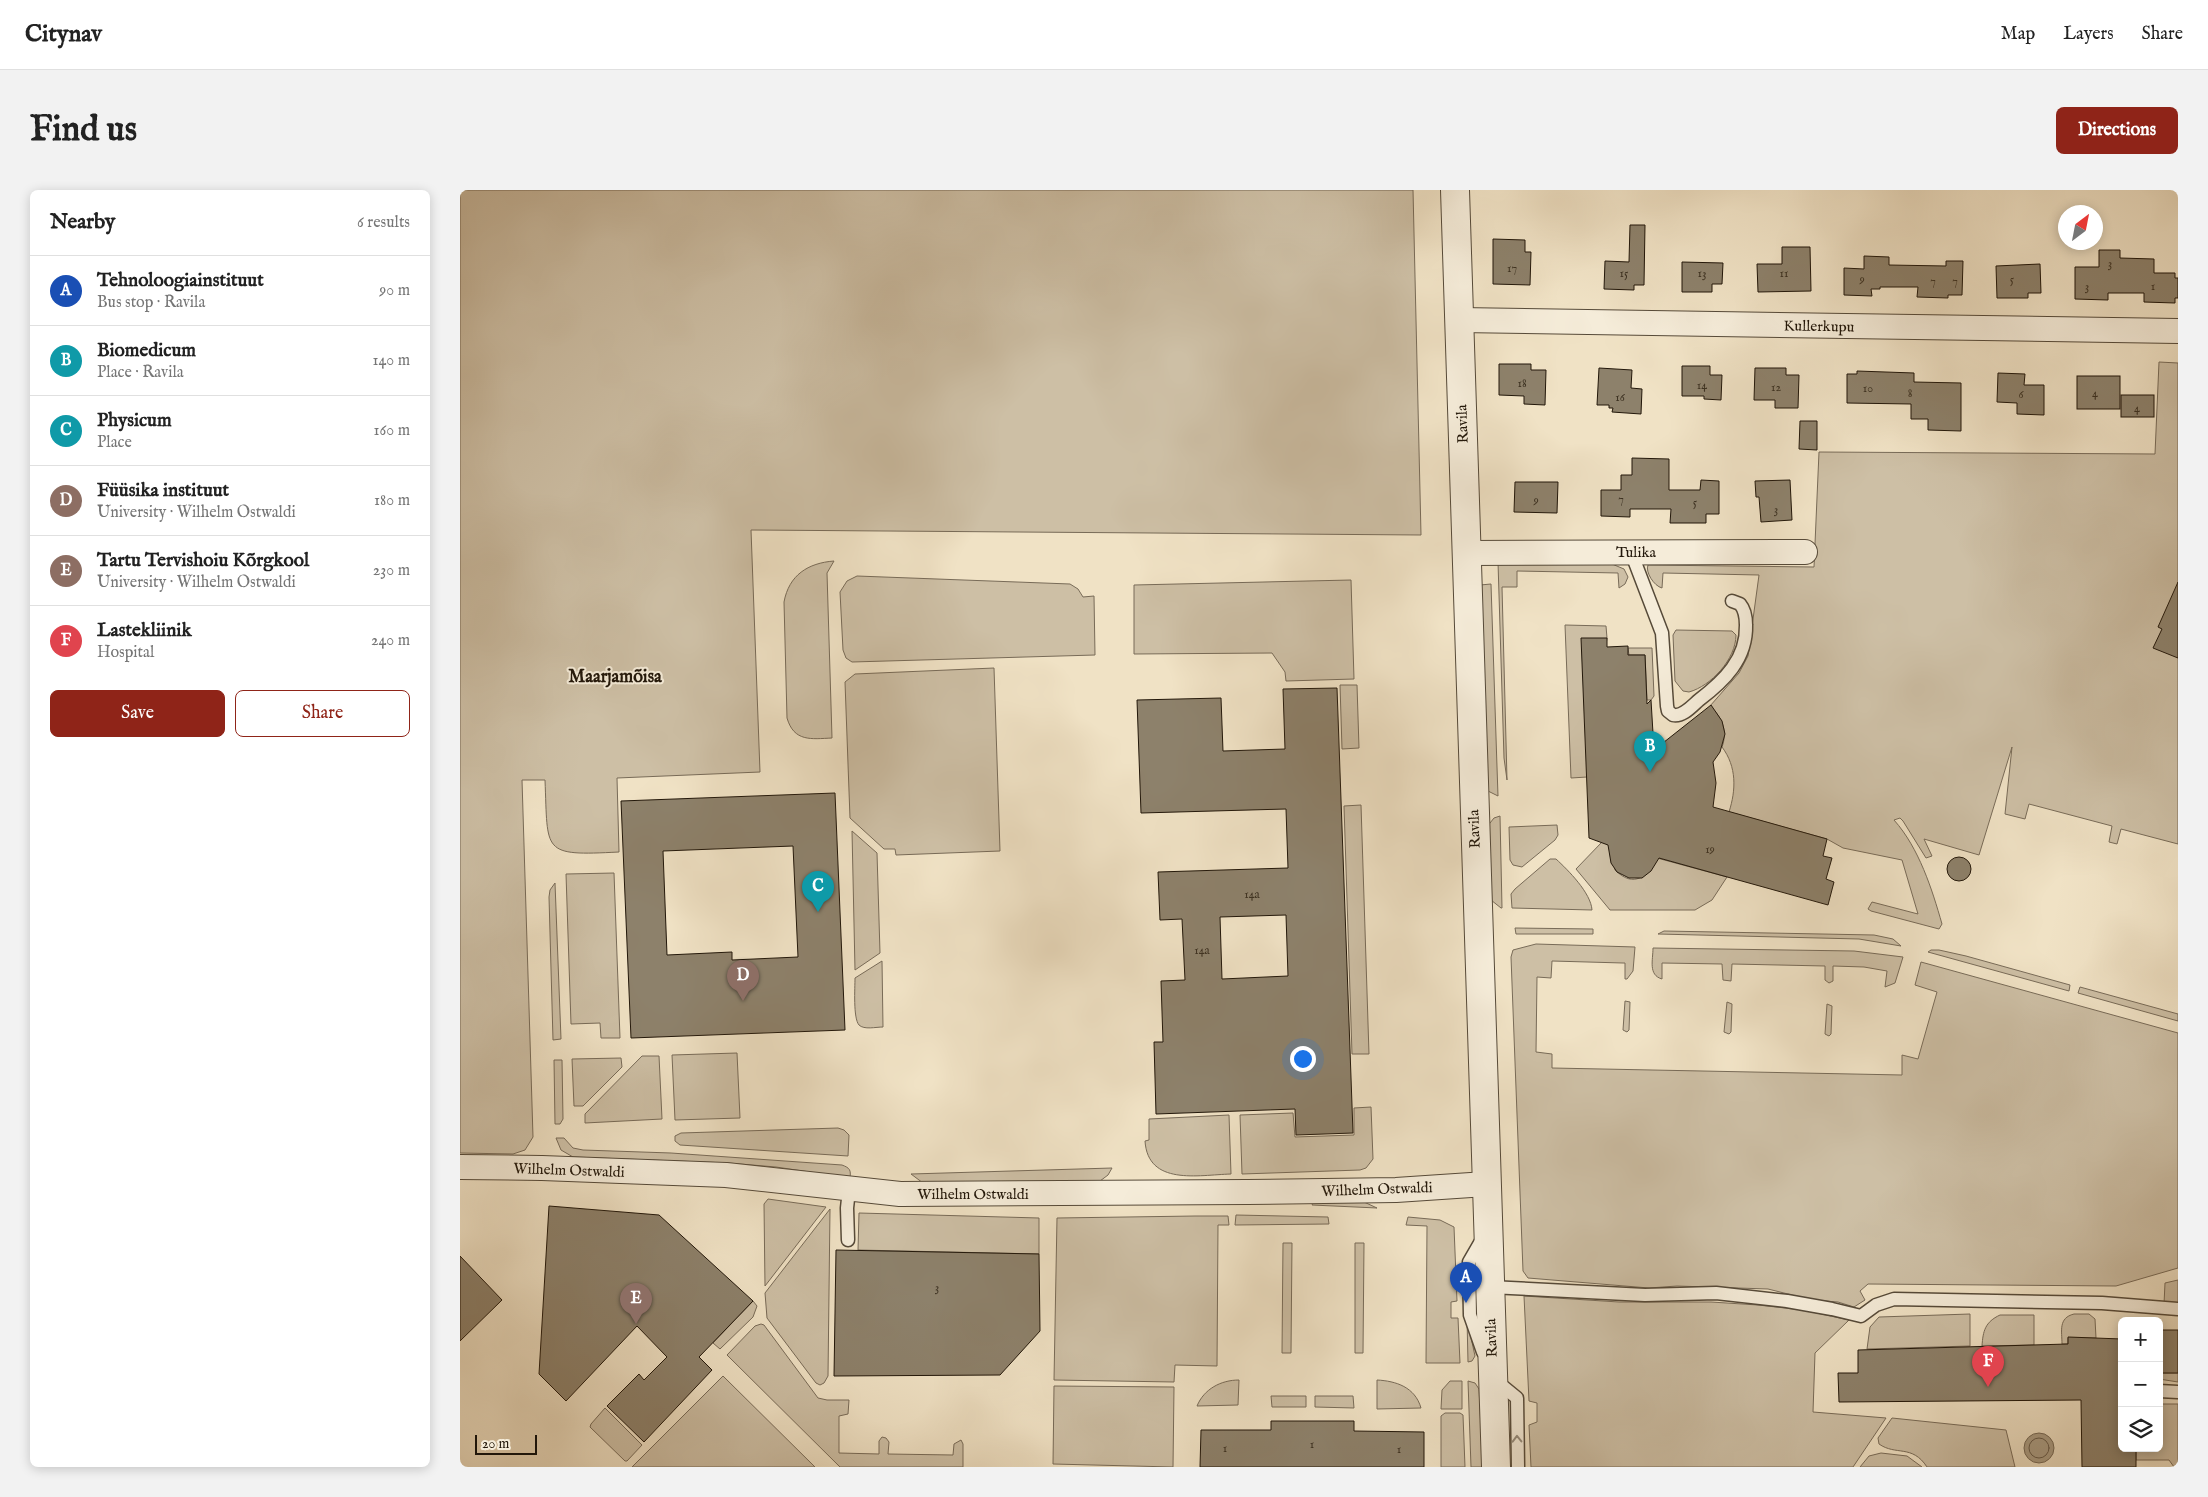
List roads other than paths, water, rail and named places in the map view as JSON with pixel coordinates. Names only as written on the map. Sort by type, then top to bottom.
[{"type":"street","name":"Ravila","points":[[1455,190],[1496,1467]]},
{"type":"street","name":"Kullerkupu","points":[[1460,320],[2178,331]]},
{"type":"street","name":"Tulika","points":[[1466,553],[1805,552]]},
{"type":"street","name":"Wilhelm Ostwaldi","points":[[460,1167],[726,1175],[849,1190],[900,1194],[1123,1194],[1396,1190],[1486,1184]]},
{"type":"lane","points":[[1631,552],[1662,633],[1667,706],[1668,711],[1674,715],[1682,714],[1712,690],[1729,672],[1743,650],[1746,634],[1745,614],[1740,604],[1732,601]]},
{"type":"lane","points":[[848,1240],[847,1208],[849,1190]]},
{"type":"lane","points":[[1487,1230],[1469,1262],[1470,1315],[1492,1378],[1517,1398],[1518,1467]]},
{"type":"lane","points":[[1490,1287],[1645,1296],[1716,1293],[1787,1301],[1861,1316],[1876,1305],[1894,1299],[2102,1303],[2178,1309]]},
{"type":"lane","points":[[2163,1390],[2178,1392]]},
{"type":"water","points":[[2039,1433],[2049,1438],[2054,1448],[2049,1458],[2039,1463],[2029,1458],[2024,1448],[2029,1438]]},
{"type":"place","name":"Biomedicum","points":[[1650,772]]},
{"type":"place","name":"Physicum","points":[[818,912]]},
{"type":"place","name":"Füüsika instituut","points":[[743,1001]]},
{"type":"place","name":"Tehnoloogiainstituut","points":[[1466,1303]]},
{"type":"place","name":"Tartu Tervishoiu Kõrgkool","points":[[636,1324]]},
{"type":"place","name":"Lastekliinik","points":[[1988,1387]]},
{"type":"district","name":"Maarjamõisa","points":[[615,676]]}]
